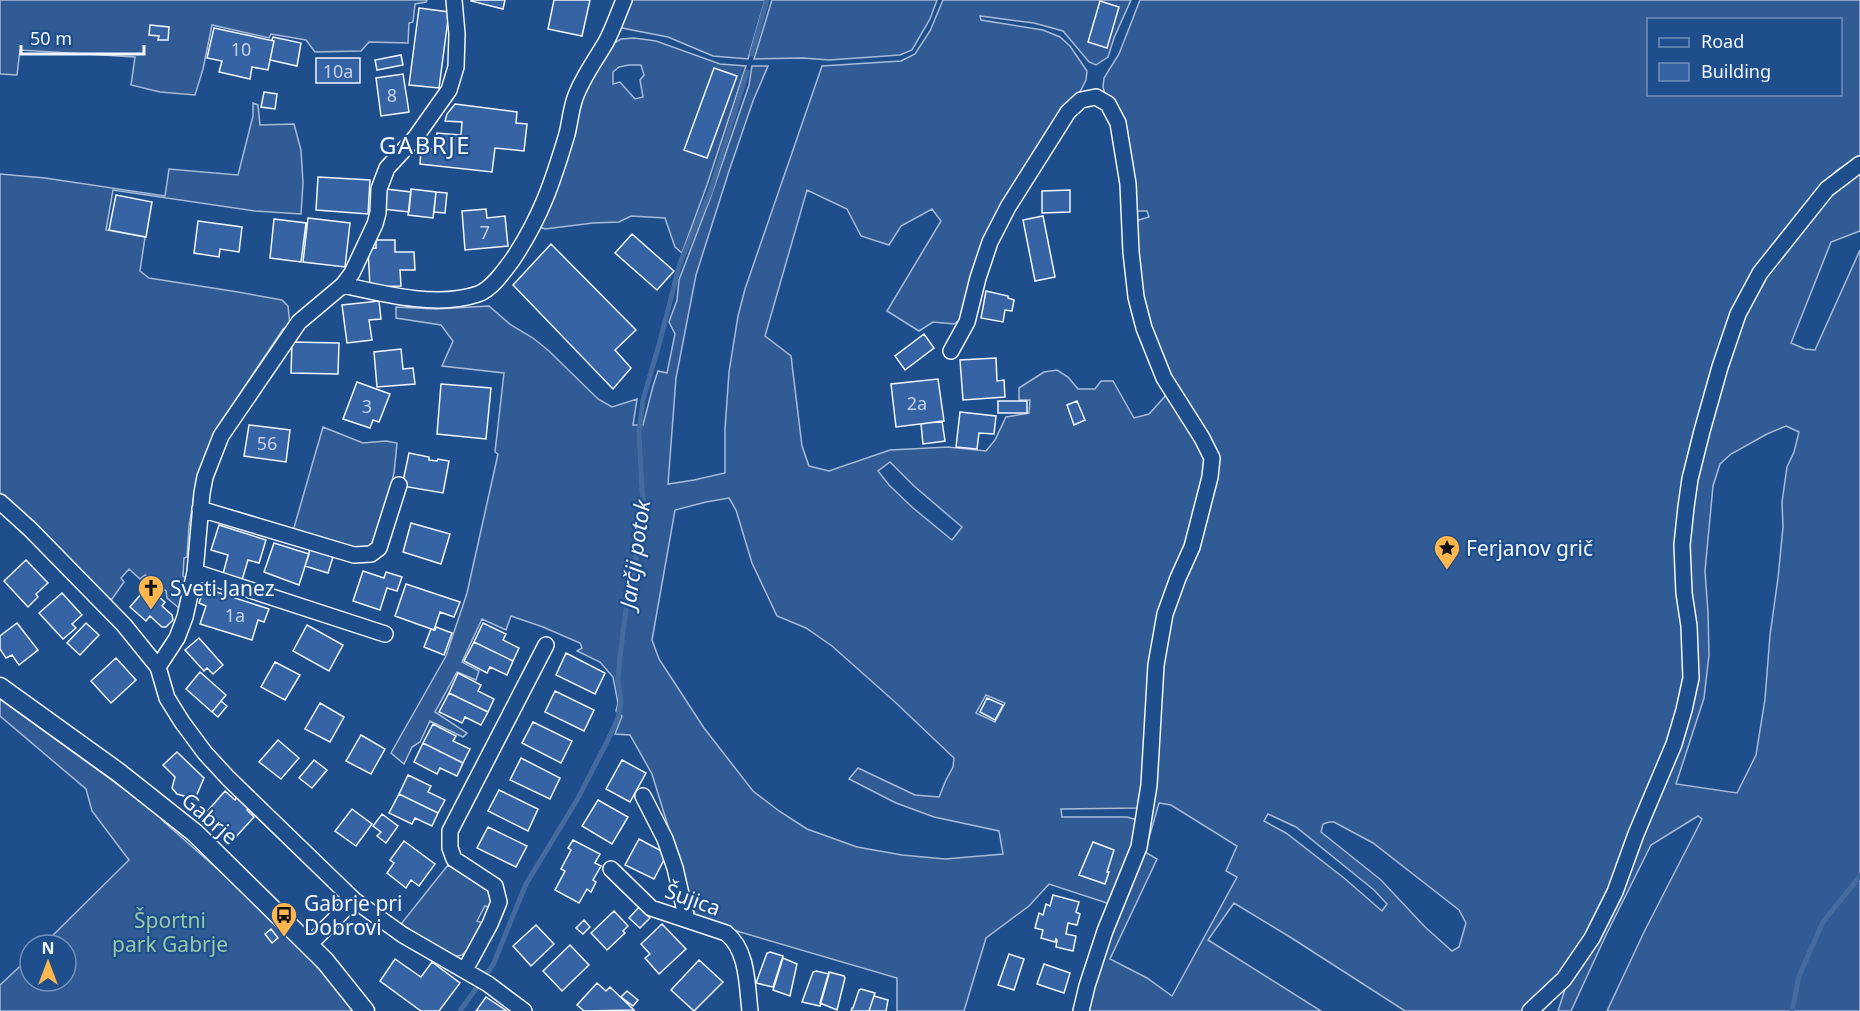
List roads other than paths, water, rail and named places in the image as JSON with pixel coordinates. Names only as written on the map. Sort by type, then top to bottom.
[{"type":"street","points":[[158,667],[177,638],[185,617],[195,572],[205,477],[220,436],[299,322],[343,285],[352,273],[375,224],[379,189],[387,168],[415,138],[449,90],[456,67],[457,34],[454,0]]},
{"type":"street","points":[[343,285],[394,296],[425,299],[456,298],[480,294],[502,275],[528,235],[552,184],[574,99],[588,69],[606,41],[624,0]]},
{"type":"street","points":[[951,351],[967,322],[990,242],[1008,207],[1068,112],[1081,100],[1096,97],[1108,104],[1118,123],[1128,184],[1131,252],[1136,297],[1144,328],[1164,378],[1212,458],[1210,477],[1192,547],[1178,578],[1163,624],[1156,665],[1149,785],[1139,847],[1105,931],[1086,986],[1081,1011]]},
{"type":"street","points":[[1530,1011],[1564,979],[1592,938],[1615,892],[1681,721],[1691,678],[1682,545],[1689,488],[1720,367],[1738,314],[1760,273],[1827,189],[1860,164]]},
{"type":"street","points":[[200,509],[354,555],[371,554],[379,548],[399,485]]},
{"type":"street","points":[[0,502],[30,529],[124,625],[158,667],[167,698],[182,722],[205,753],[228,778],[354,900],[403,935],[477,978],[524,1011]]},
{"type":"street","points":[[195,572],[385,634]]},
{"type":"street","points":[[477,978],[490,924],[499,902],[495,886],[454,859],[450,848],[450,831],[546,645]]},
{"type":"street","name":"Gabrje","points":[[0,687],[173,814],[230,865],[309,945],[365,1011]]},
{"type":"street","points":[[643,796],[665,839],[675,868],[687,920]]},
{"type":"street","name":"Šujica","points":[[611,870],[651,908],[726,933],[733,939],[744,963],[750,1011]]},
{"type":"street","points":[[309,945],[354,900]]},
{"type":"waterway","name":"Jarčji potok","points":[[752,54],[767,0]]},
{"type":"waterway","name":"Jarčji potok","points":[[460,1011],[493,965],[526,884],[577,800],[618,718],[621,700],[618,680],[627,602],[645,512],[639,433],[643,400],[680,263],[710,192],[747,72]]},
{"type":"waterway","points":[[1792,1011],[1799,976],[1823,922],[1860,876]]},
{"type":"place","name":"Ferjanov grič","points":[[1447,571]]},
{"type":"place","name":"Sveti Janez","points":[[151,611]]},
{"type":"place","name":"Gabrje pri Dobrovi","points":[[284,938]]},
{"type":"district","name":"GABRJE","points":[[425,144]]},
{"type":"park label","name":"Športni park Gabrje","points":[[170,932]]}]
